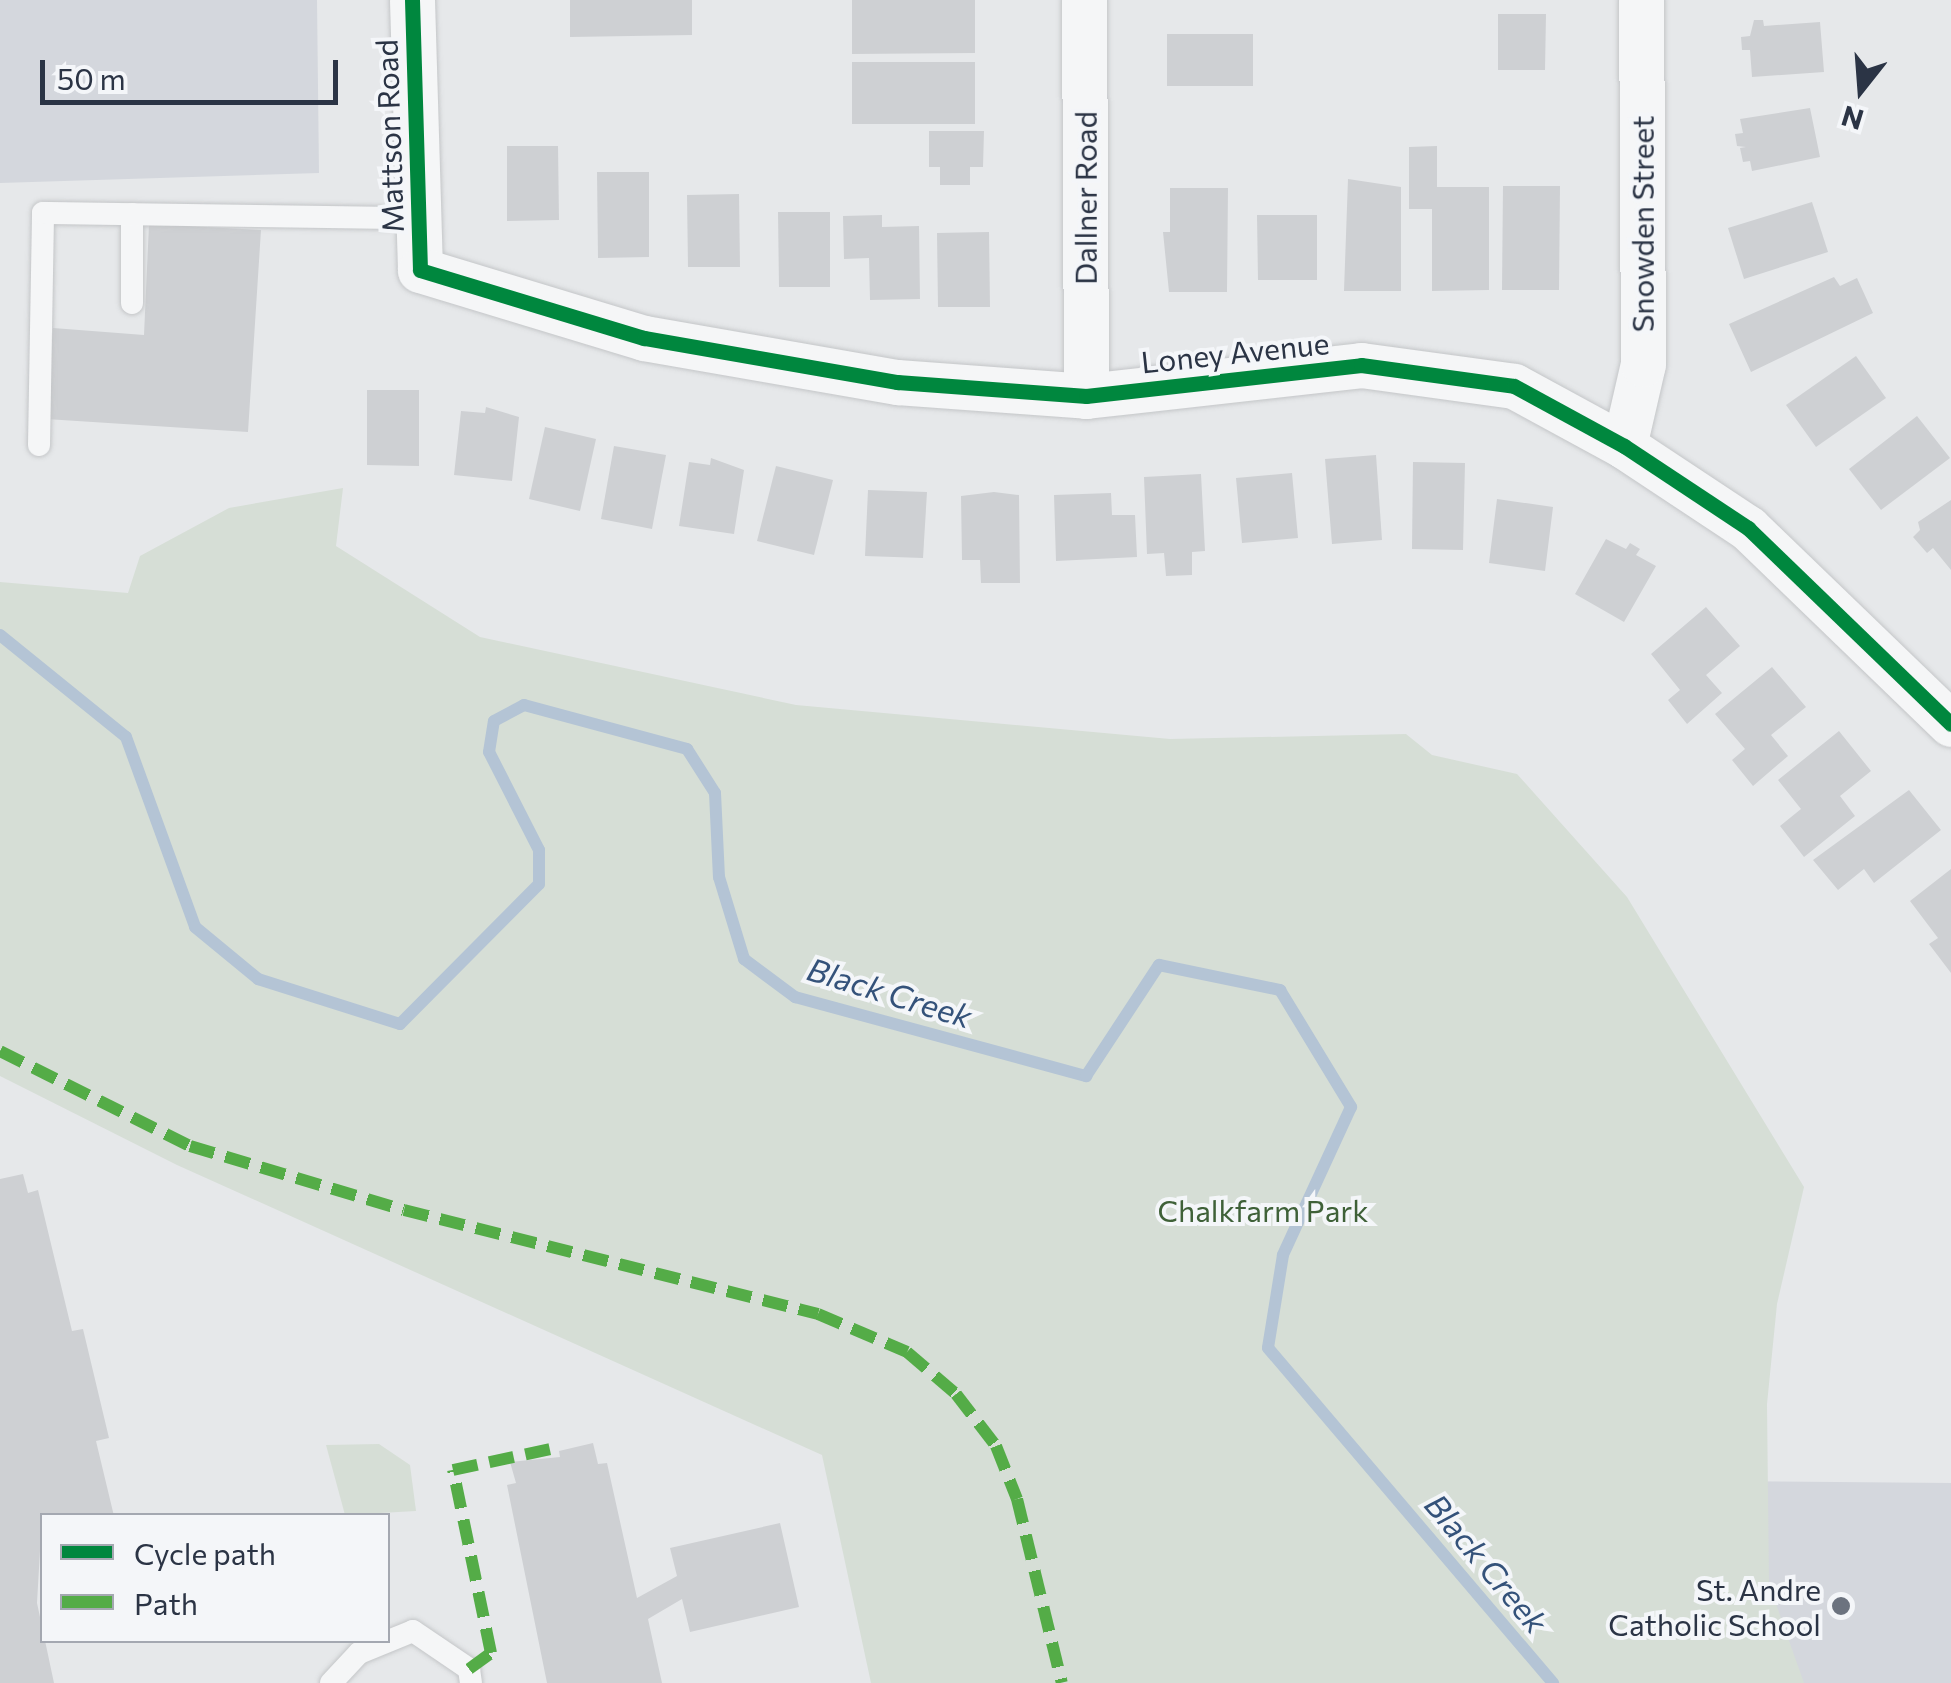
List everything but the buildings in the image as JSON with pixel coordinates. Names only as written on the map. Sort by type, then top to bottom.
[{"type":"street","name":"Mattson Road","points":[[412,0],[420,270]]},
{"type":"street","name":"Dallner Road","points":[[1084,0],[1086,396]]},
{"type":"street","name":"Snowden Street","points":[[1624,446],[1643,364],[1641,0]]},
{"type":"street","name":"Loney Avenue","points":[[420,270],[644,338],[897,382],[1086,396],[1361,365],[1514,386],[1624,446],[1748,528],[1951,724]]},
{"type":"lane","points":[[40,445],[43,213],[418,218]]},
{"type":"lane","points":[[132,214],[132,302]]},
{"type":"lane","points":[[390,1640],[413,1631],[468,1670],[472,1683]]},
{"type":"lane","points":[[331,1683],[359,1652],[382,1643]]},
{"type":"shaded area","points":[[0,0],[317,0],[319,173],[0,183]]},
{"type":"shaded area","name":"St. Andre Catholic School","points":[[1710,1481],[1951,1483],[1951,1683],[1758,1683]]},
{"type":"green space","name":"Chalkfarm Park","points":[[343,488],[336,546],[480,637],[796,705],[1170,739],[1406,734],[1432,755],[1517,774],[1627,897],[1804,1187],[1777,1304],[1767,1404],[1769,1584],[1804,1683],[871,1683],[822,1455],[177,1165],[0,1076],[0,582],[128,593],[140,556],[229,508]]},
{"type":"green space","points":[[379,1444],[410,1465],[416,1511],[344,1513],[326,1445]]},
{"type":"waterway","name":"Black Creek","points":[[0,635],[126,737],[195,927],[258,979],[400,1024],[539,884],[539,850],[489,752],[494,721],[524,705],[687,749],[715,793],[719,877],[744,959],[795,997],[1086,1076],[1159,965],[1280,990],[1351,1107],[1283,1255],[1268,1348],[1553,1683]]},
{"type":"marked path","points":[[0,1051],[190,1146],[404,1210],[818,1314],[907,1352],[956,1394],[996,1446],[1017,1499],[1062,1683]]},
{"type":"marked path","points":[[469,1669],[491,1653],[453,1470],[555,1448]]},
{"type":"cycle path","points":[[412,0],[420,270],[644,338],[897,382],[1086,396],[1361,365],[1514,386],[1624,446],[1748,528],[1951,724]]},
{"type":"place","name":"St. Andre Catholic School","points":[[1841,1606]]}]
